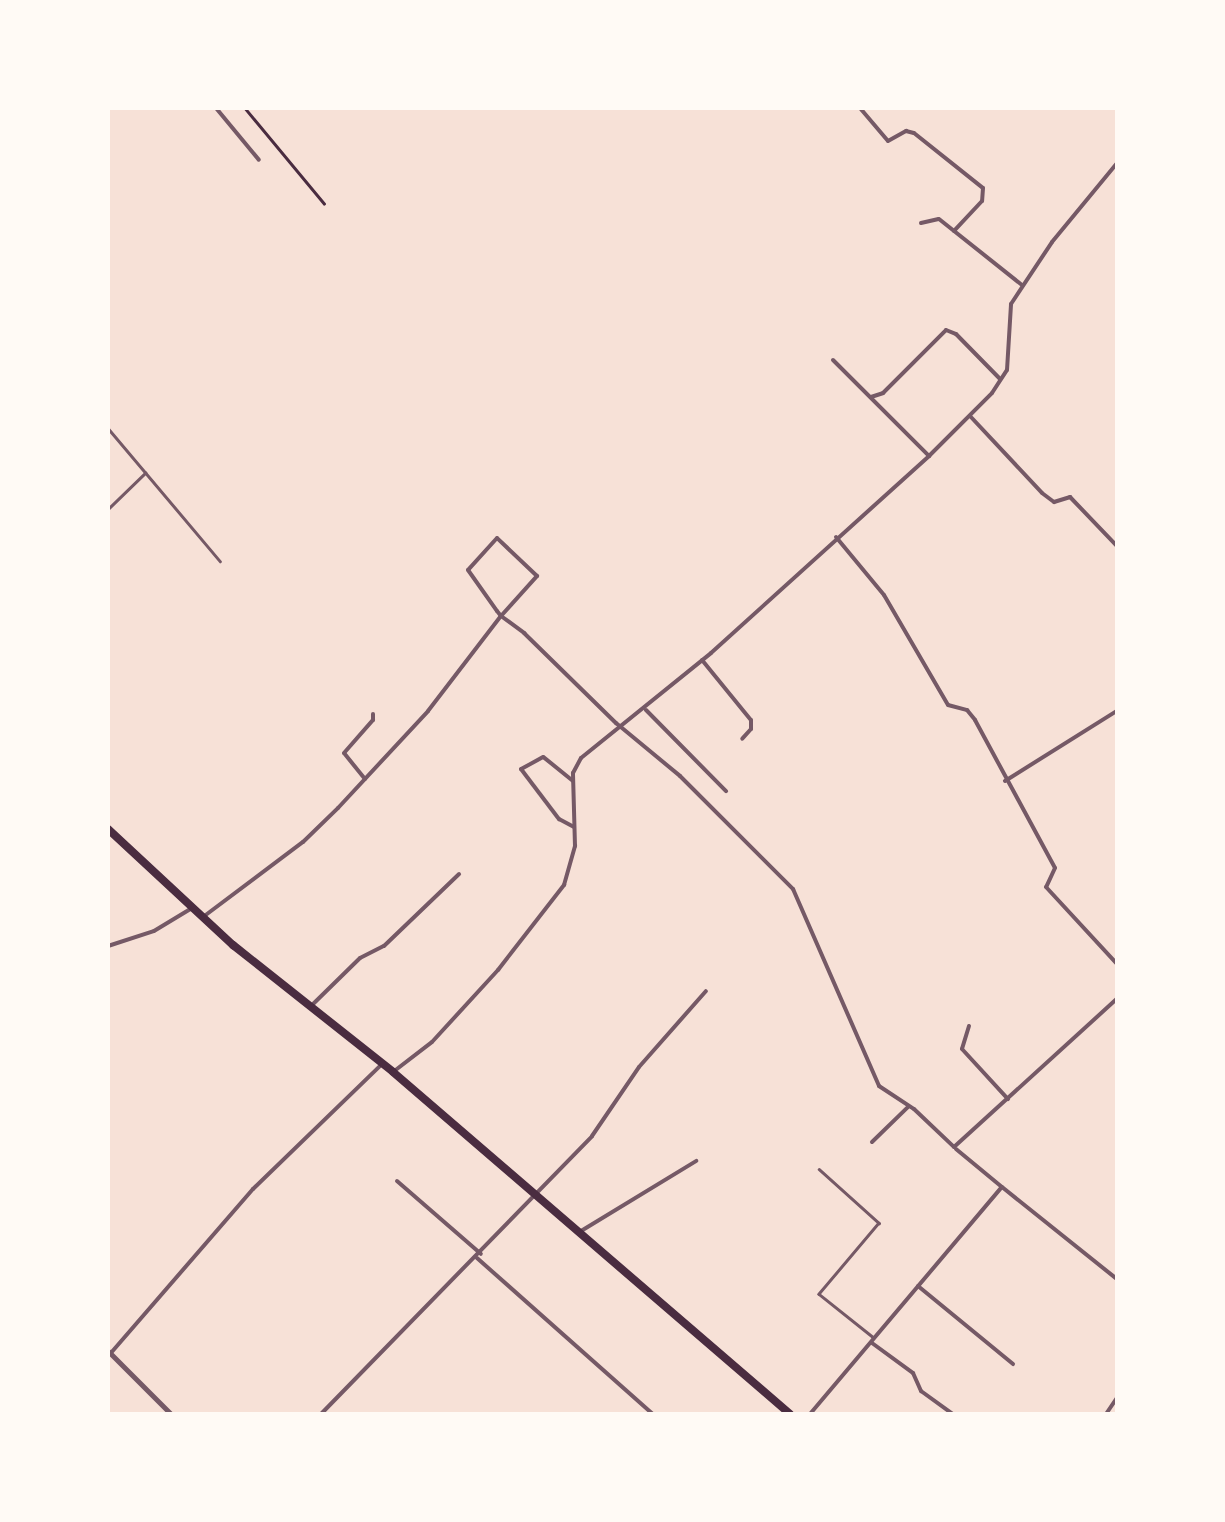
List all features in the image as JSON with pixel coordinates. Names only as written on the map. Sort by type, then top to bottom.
[{"type":"highway","points":[[108,830],[202,917],[392,1072],[790,1414]]},
{"type":"street","points":[[216,108],[258,160]]},
{"type":"street","points":[[860,108],[888,141],[906,131],[914,134],[983,188],[982,201],[954,231]]},
{"type":"street","points":[[392,1072],[432,1042],[498,970],[564,884],[574,862],[572,781],[582,758],[646,710],[970,416],[1001,380],[1010,355],[1011,304],[1022,285],[1094,186],[1118,162]]},
{"type":"street","points":[[921,223],[940,219],[1022,285]]},
{"type":"street","points":[[871,397],[883,392],[946,330],[956,334],[1001,380]]},
{"type":"street","points":[[833,360],[930,456]]},
{"type":"street","points":[[970,416],[1042,493],[1054,502],[1070,497],[1118,546]]},
{"type":"street","points":[[836,537],[884,594],[948,705],[971,714],[1054,868],[1044,882],[1046,887],[1118,966]]},
{"type":"street","points":[[202,917],[302,842],[365,779],[448,688],[500,616],[537,576],[498,538],[468,570],[500,616],[680,776],[793,888],[804,906],[875,1079],[1118,1280]]},
{"type":"street","points":[[702,660],[751,720],[742,739]]},
{"type":"street","points":[[646,710],[726,791]]},
{"type":"street","points":[[1005,780],[1118,710]]},
{"type":"street","points":[[365,779],[344,753],[373,720],[373,714]]},
{"type":"street","points":[[572,781],[544,757],[521,769],[559,819],[574,827]]},
{"type":"street","points":[[310,1008],[459,874]]},
{"type":"street","points":[[108,946],[154,931],[192,908]]},
{"type":"street","points":[[321,1414],[592,1136],[640,1067],[706,991]]},
{"type":"street","points":[[954,1148],[1118,998]]},
{"type":"street","points":[[970,1026],[962,1049],[1008,1099]]},
{"type":"street","points":[[171,1414],[108,1352],[254,1189],[382,1064]]},
{"type":"street","points":[[872,1142],[909,1106]]},
{"type":"street","points":[[581,1232],[696,1161]]},
{"type":"street","points":[[397,1181],[652,1414]]},
{"type":"street","points":[[810,1414],[1002,1187]]},
{"type":"street","points":[[918,1286],[1013,1364]]},
{"type":"street","points":[[872,1340],[912,1372],[921,1391],[953,1414]]},
{"type":"street","points":[[1106,1414],[1118,1396]]},
{"type":"lane","points":[[108,428],[220,561]]},
{"type":"lane","points":[[108,509],[146,472]]},
{"type":"lane","points":[[819,1170],[879,1223],[819,1294],[872,1340]]},
{"type":"path","points":[[245,108],[324,204]]}]
